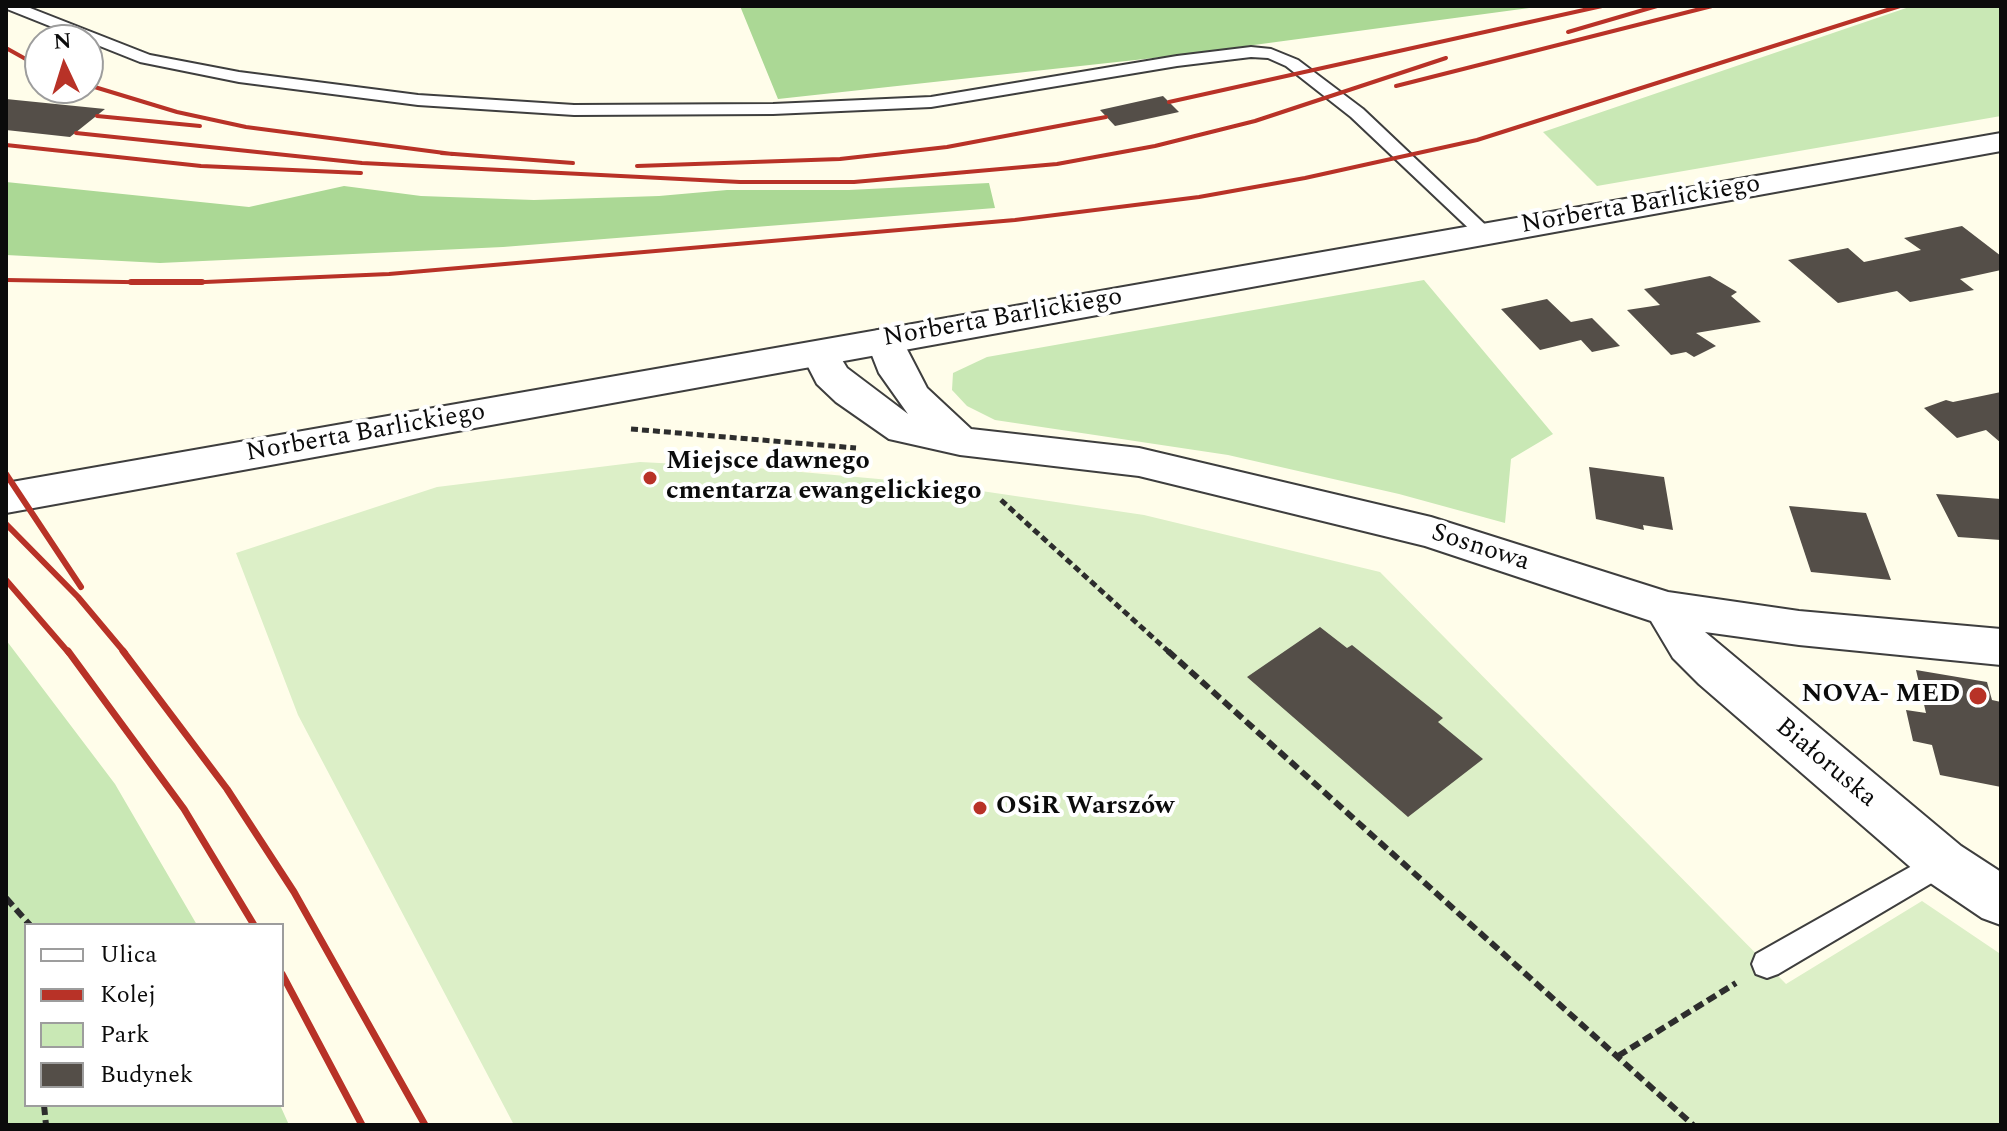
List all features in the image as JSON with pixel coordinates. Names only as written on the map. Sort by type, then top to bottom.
[{"type":"street","name":"Norberta Barlickiego","points":[[6,498],[2001,142]]},
{"type":"street","points":[[885,340],[898,373],[913,397],[960,441]]},
{"type":"street","name":"Sosnowa","points":[[820,353],[831,375],[850,393],[903,430],[960,441],[1154,465],[1431,532],[1667,609],[1799,628],[2001,647]]},
{"type":"street","name":"Białoruska","points":[[1667,609],[1689,645],[1716,671],[1942,862],[2001,901]]},
{"type":"lane","points":[[12,6],[146,59],[239,77],[418,100],[574,110],[773,109],[931,102],[1177,61],[1251,52],[1271,54],[1292,63],[1357,113],[1486,234]]},
{"type":"lane","points":[[1767,964],[1942,862]]},
{"type":"path","points":[[629,429],[866,449]]},
{"type":"path","points":[[1001,500],[1693,1125]]},
{"type":"path","points":[[6,898],[28,923]]},
{"type":"path","points":[[1618,1056],[1767,964]]},
{"type":"green space","points":[[740,6],[1544,6],[1172,56],[778,99]]},
{"type":"green space","points":[[1912,6],[2001,6],[2001,116],[1597,186],[1543,132]]},
{"type":"green space","points":[[6,182],[249,207],[344,186],[421,196],[534,200],[659,196],[727,190],[849,190],[989,183],[995,208],[503,247],[160,263],[6,255]]},
{"type":"green space","points":[[1424,280],[1553,434],[1511,459],[1505,523],[1399,494],[1228,455],[995,420],[967,406],[952,390],[953,373],[987,357]]},
{"type":"green space","name":"OSiR Warszów","points":[[640,462],[757,468],[934,484],[1144,515],[1380,572],[1786,984],[1922,901],[1999,953],[2001,1125],[514,1125],[298,715],[236,553],[437,487]]},
{"type":"green space","points":[[6,640],[115,784],[196,923],[24,923],[24,1107],[281,1107],[289,1125],[6,1125]]},
{"type":"building","points":[[1163,96],[1179,112],[1115,126],[1100,110]]},
{"type":"building","points":[[6,99],[24,101],[24,104],[105,109],[70,137],[6,130]]},
{"type":"building","points":[[1962,226],[2001,256],[2001,270],[1960,279],[1974,290],[1910,302],[1897,291],[1838,303],[1788,260],[1848,248],[1864,262],[1921,250],[1904,238]]},
{"type":"building","points":[[1710,276],[1737,292],[1731,296],[1761,322],[1696,333],[1716,346],[1694,357],[1686,352],[1671,355],[1627,310],[1660,305],[1644,289]]},
{"type":"building","points":[[1547,299],[1571,322],[1592,318],[1620,346],[1592,352],[1581,340],[1540,350],[1501,309]]},
{"type":"building","points":[[2001,392],[2001,443],[1986,430],[1957,438],[1924,408],[1946,400],[1953,402]]},
{"type":"building","points":[[1589,467],[1664,477],[1673,530],[1643,525],[1644,530],[1596,519]]},
{"type":"building","points":[[1936,494],[2001,499],[2001,540],[1958,537]]},
{"type":"building","points":[[1789,506],[1866,513],[1891,580],[1811,572]]},
{"type":"building","points":[[1320,627],[1347,648],[1352,645],[1443,718],[1438,722],[1483,759],[1408,817],[1247,677]]},
{"type":"building","points":[[1916,670],[1987,682],[1992,700],[2001,702],[2001,787],[1940,775],[1932,745],[1913,741],[1906,710],[1926,713]]},
{"type":"railway","points":[[1169,102],[1602,6]]},
{"type":"railway","points":[[1568,32],[1657,6]]},
{"type":"railway","points":[[1396,86],[1712,6]]},
{"type":"railway","points":[[6,280],[182,283],[389,274],[1015,220],[1199,197],[1305,178],[1477,140],[1900,6]]},
{"type":"railway","points":[[6,48],[24,58]]},
{"type":"railway","points":[[76,133],[362,163],[740,182],[854,182],[1057,164],[1155,146],[1255,121],[1446,58]]},
{"type":"railway","points":[[104,90],[177,112],[246,127],[449,154]]},
{"type":"railway","points":[[97,116],[200,126]]},
{"type":"railway","points":[[637,166],[840,159],[947,147],[1106,117]]},
{"type":"railway","points":[[6,145],[201,166],[361,173]]},
{"type":"railway","points":[[441,153],[449,154]]},
{"type":"railway","points":[[449,154],[573,163]]},
{"type":"railway","points":[[131,282],[202,282]]},
{"type":"railway","points":[[6,474],[81,587]]},
{"type":"railway","points":[[6,524],[78,597],[125,653]]},
{"type":"railway","points":[[6,580],[69,653]]},
{"type":"railway","points":[[68,651],[184,809],[253,923]]},
{"type":"railway","points":[[123,651],[227,789],[294,892],[425,1125]]},
{"type":"railway","points":[[284,978],[362,1125]]},
{"type":"place","name":"Miejsce dawnego cmentarza ewangelickiego","points":[[650,478]]},
{"type":"place","name":"NOVA- MED","points":[[1978,696]]},
{"type":"place","name":"OSiR Warszów","points":[[980,808]]}]
